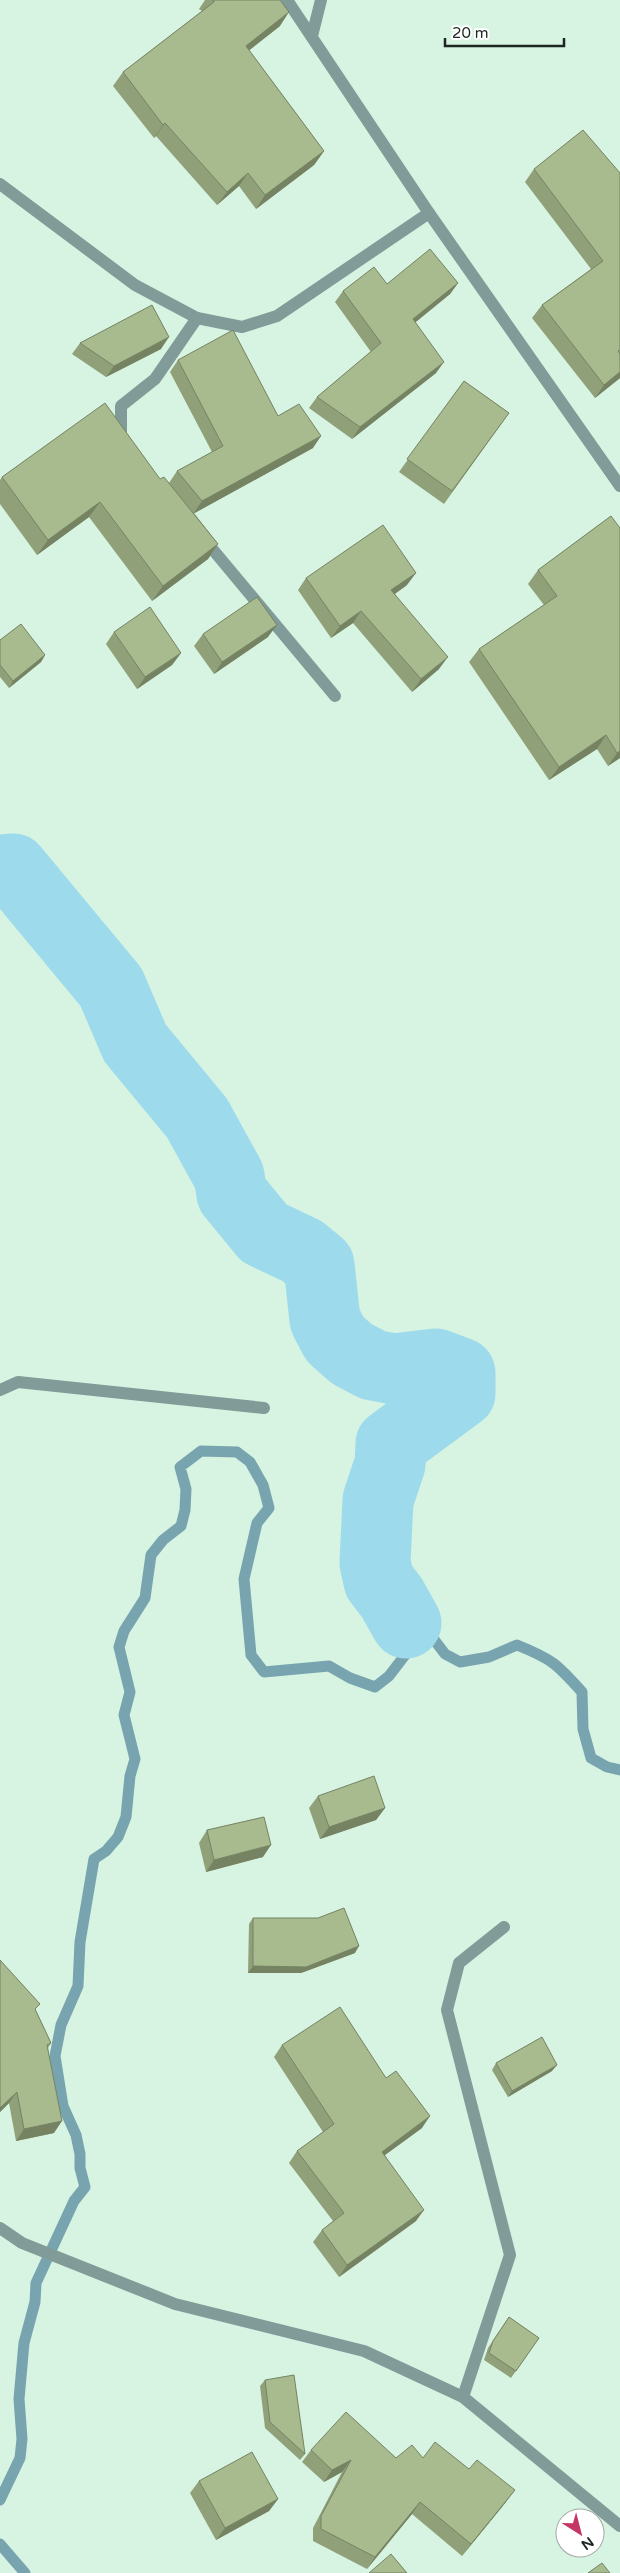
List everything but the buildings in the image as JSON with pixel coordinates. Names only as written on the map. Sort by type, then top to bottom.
[{"type":"street","points":[[287,0],[429,213],[620,486]]},
{"type":"street","points":[[312,36],[321,0]]},
{"type":"street","points":[[0,184],[135,285],[197,318],[242,327],[276,316],[429,213]]},
{"type":"street","points":[[131,451],[119,436],[121,406],[155,379],[197,318]]},
{"type":"street","points":[[198,533],[336,696]]},
{"type":"street","points":[[0,1390],[18,1382],[264,1408]]},
{"type":"street","points":[[463,2397],[510,2255],[447,2010],[459,1963],[504,1927]]},
{"type":"street","points":[[0,2228],[22,2242],[175,2304],[364,2351],[463,2397],[620,2526]]},
{"type":"waterway","points":[[0,870],[13,869],[111,987],[135,1043],[197,1118],[229,1176],[232,1194],[264,1233],[302,1251],[319,1265],[325,1320],[335,1339],[352,1354],[373,1365],[394,1369],[436,1364],[460,1373],[460,1393],[391,1444],[390,1464],[378,1500],[375,1563],[379,1581],[392,1598],[406,1623]]},
{"type":"waterway","points":[[0,2500],[20,2458],[22,2439],[19,2399],[24,2343],[35,2302],[36,2283],[74,2201],[85,2187],[80,2168],[80,2154],[76,2135],[63,2106],[55,2056],[61,2025],[78,1986],[80,1942],[94,1859],[106,1851],[118,1837],[126,1817],[130,1776],[135,1759],[124,1715],[130,1692],[119,1647],[124,1631],[145,1598],[151,1555],[163,1540],[181,1526],[185,1510],[186,1489],[180,1467],[201,1451],[237,1452],[250,1462],[263,1485],[269,1508],[257,1523],[244,1579],[251,1655],[264,1672],[329,1666],[350,1678],[375,1687],[389,1676],[412,1646],[406,1623]]},
{"type":"waterway","points":[[406,1623],[429,1633],[445,1654],[460,1662],[489,1657],[517,1645],[553,1663],[582,1692],[583,1729],[591,1758],[607,1767],[620,1770]]},
{"type":"waterway","points":[[0,2544],[25,2573]]}]
